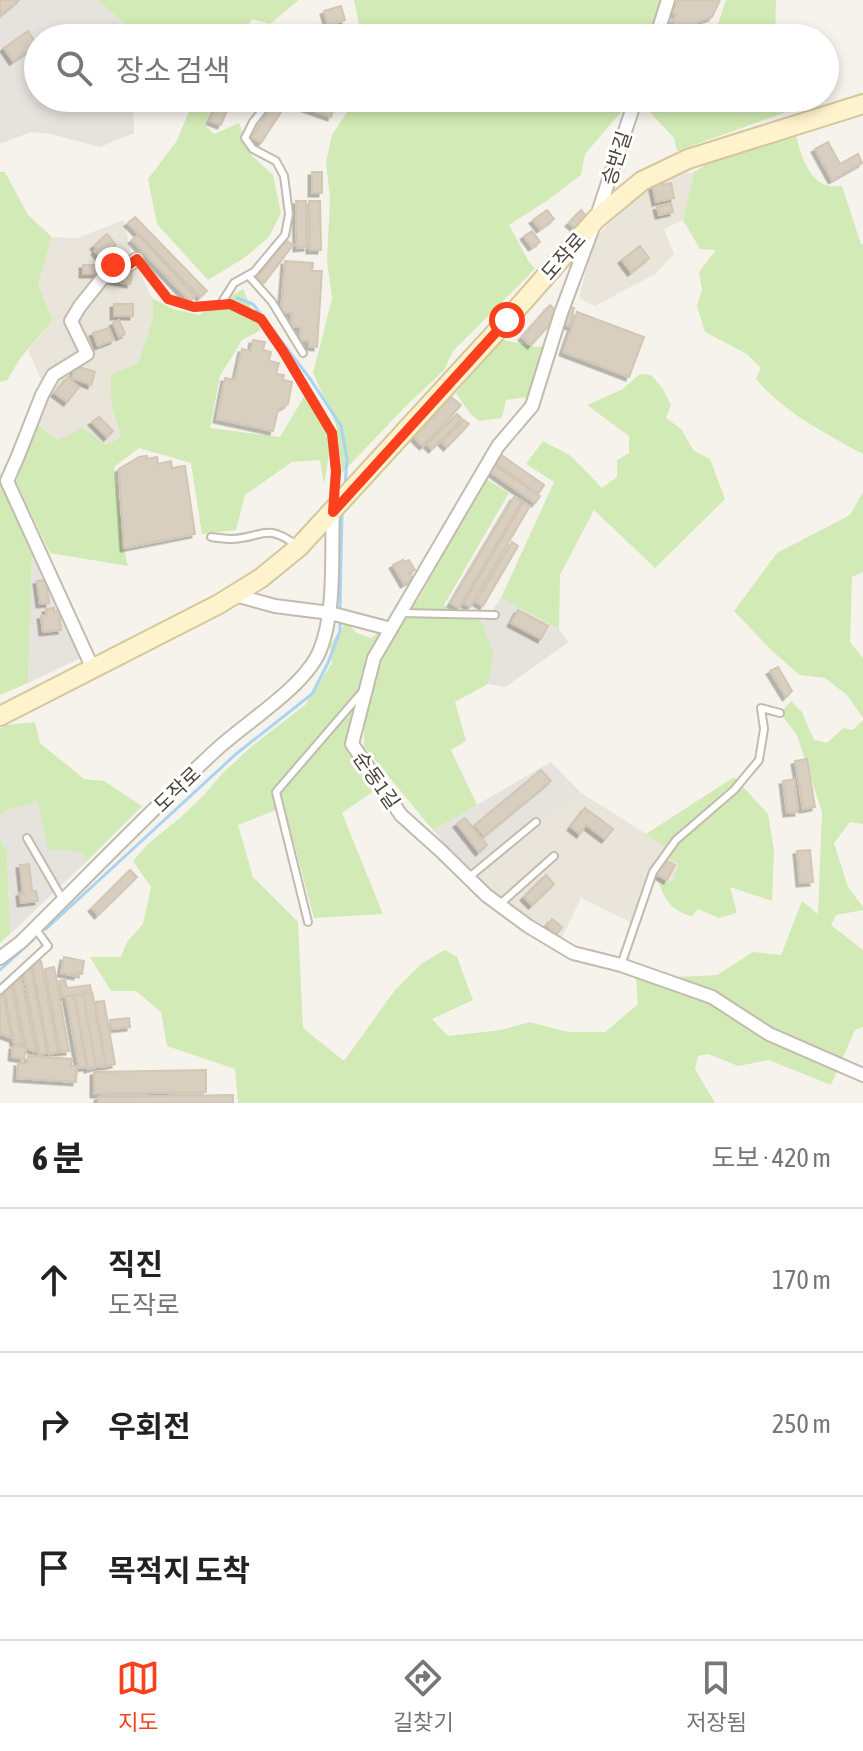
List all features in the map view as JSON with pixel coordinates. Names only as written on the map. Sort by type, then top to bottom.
[{"type":"street","points":[[660,24],[668,0]]},
{"type":"street","name":"도작로","points":[[839,112],[863,104]]},
{"type":"street","name":"승반길","points":[[596,219],[631,112]]},
{"type":"street","name":"도작로","points":[[0,716],[235,595],[299,547],[596,219],[642,181],[688,159],[838,112]]},
{"type":"street","name":"순동1길","points":[[596,219],[561,313],[532,406],[498,446],[374,658],[352,744],[401,815],[468,878],[528,926],[573,953],[621,965],[712,997],[769,1034],[863,1075]]},
{"type":"street","points":[[93,669],[7,481],[53,375],[87,354],[71,321],[113,265],[130,264],[137,259]]},
{"type":"street","name":"도작로","points":[[0,958],[35,928],[218,749],[306,673],[320,652],[330,613],[333,512]]},
{"type":"street","points":[[235,595],[275,606],[330,613],[391,629]]},
{"type":"lane","points":[[220,305],[234,283],[254,272],[285,235],[289,214],[284,176],[276,161],[253,149],[245,138],[261,112]]},
{"type":"lane","points":[[137,259],[168,299],[194,307],[230,304],[261,319],[332,433],[336,471],[333,512]]},
{"type":"lane","points":[[248,275],[272,302],[303,353]]},
{"type":"lane","points":[[211,537],[233,539],[267,532],[286,537],[299,547]]},
{"type":"lane","points":[[401,613],[495,615]]},
{"type":"lane","points":[[308,922],[276,792],[368,685]]},
{"type":"lane","points":[[621,965],[653,872],[676,840],[734,790],[759,760],[764,729],[761,708],[780,713]]},
{"type":"lane","points":[[468,878],[536,822]]},
{"type":"lane","points":[[27,838],[63,900]]},
{"type":"lane","points":[[499,905],[554,856]]},
{"type":"lane","points":[[0,990],[48,946],[35,928]]},
{"type":"shaded area","points":[[0,0],[98,0],[126,24],[24,24],[24,112],[133,112],[134,133],[100,147],[31,132],[0,144]]},
{"type":"shaded area","points":[[694,172],[683,220],[664,229],[674,254],[655,274],[595,306],[579,298],[594,239],[644,185]]},
{"type":"shaded area","points":[[124,220],[131,254],[152,298],[153,319],[138,363],[112,407],[121,437],[106,445],[58,440],[38,425],[41,379],[28,350],[53,320],[38,285],[52,237],[77,238]]},
{"type":"shaded area","points":[[32,555],[38,561],[81,658],[28,683]]},
{"type":"shaded area","points":[[501,598],[559,629],[569,642],[505,687],[488,684],[494,654],[481,620],[485,621]]},
{"type":"shaded area","points":[[551,762],[580,792],[474,879],[433,830]]},
{"type":"shaded area","points":[[580,792],[665,846],[678,864],[673,881],[659,882],[649,874],[632,923],[581,898],[561,940],[474,879]]},
{"type":"shaded area","points":[[38,801],[82,852],[86,862],[10,934],[7,850],[0,839],[0,816],[5,811]]},
{"type":"green space","points":[[98,0],[299,0],[270,24],[252,19],[249,24],[125,24]]},
{"type":"green space","points":[[354,0],[662,0],[653,24],[359,24]]},
{"type":"green space","points":[[726,0],[776,0],[775,24],[718,24]]},
{"type":"green space","points":[[189,112],[210,112],[205,125],[214,134],[239,123],[252,156],[273,175],[281,213],[269,237],[244,258],[208,280],[157,224],[148,179],[176,142]]},
{"type":"green space","points":[[347,112],[621,112],[585,154],[581,175],[509,225],[535,268],[453,351],[444,370],[342,473],[336,424],[313,373],[332,299],[327,260],[330,198],[326,162],[332,135]]},
{"type":"green space","points":[[650,112],[784,112],[677,151],[674,138]]},
{"type":"green space","points":[[794,129],[805,162],[814,177],[828,186],[842,186],[863,244],[863,454],[806,421],[767,391],[756,379],[761,368],[747,354],[705,332],[697,306],[702,290],[699,272],[716,250],[700,249],[683,220],[694,172],[729,151]]},
{"type":"green space","points":[[0,172],[5,172],[28,215],[52,237],[38,285],[53,320],[22,356],[7,380],[0,382]]},
{"type":"green space","points":[[243,289],[261,330],[242,340],[220,376],[210,428],[280,437],[305,395],[332,433],[324,485],[320,460],[292,462],[245,495],[236,530],[202,534],[191,463],[139,448],[114,467],[128,566],[50,553],[16,482],[38,425],[58,440],[83,428],[106,445],[121,437],[112,407],[110,375],[138,363],[153,319],[152,298],[173,309],[199,315]]},
{"type":"green space","points":[[504,340],[545,346],[534,385],[527,397],[506,400],[502,418],[479,421],[456,393]]},
{"type":"green space","points":[[640,374],[651,375],[663,389],[671,405],[666,418],[681,429],[694,451],[710,459],[725,499],[655,568],[594,510],[560,575],[559,629],[501,598],[554,482],[526,464],[543,441],[571,456],[602,488],[617,477],[617,460],[629,453],[629,436],[587,405],[623,389]]},
{"type":"green space","points":[[0,472],[3,489],[32,555],[28,683],[0,695]]},
{"type":"green space","points":[[486,479],[509,493],[444,605],[466,619],[481,620],[494,654],[488,684],[455,702],[466,741],[451,750],[477,805],[433,830],[364,747],[364,730],[347,738],[374,791],[342,813],[383,914],[314,918],[280,791],[324,742],[320,737],[272,794],[276,810],[238,825],[253,877],[298,922],[303,1028],[344,1061],[395,990],[421,964],[445,950],[457,957],[473,1000],[432,1019],[448,1036],[501,1030],[530,1022],[568,1032],[605,1032],[638,1004],[636,978],[640,966],[678,977],[717,975],[753,952],[781,955],[802,901],[818,914],[822,812],[797,735],[780,713],[791,701],[802,712],[814,740],[827,743],[843,728],[853,730],[863,720],[863,824],[850,822],[834,843],[848,887],[863,910],[836,915],[831,925],[863,950],[863,1027],[855,1030],[831,1085],[769,1060],[738,1066],[708,1054],[698,1056],[695,1069],[715,1103],[238,1103],[235,1069],[167,1046],[161,1012],[136,991],[111,991],[90,957],[121,957],[127,942],[143,924],[151,887],[133,861],[252,746],[305,705],[332,663],[330,645],[346,622],[357,633],[371,638],[418,600]]},
{"type":"green space","points":[[863,492],[863,572],[852,577],[850,642],[863,658],[863,718],[847,695],[825,678],[800,675],[734,611],[777,553],[850,515]]},
{"type":"green space","points":[[35,722],[40,743],[84,779],[104,781],[142,806],[86,862],[82,852],[48,849],[38,801],[5,811],[0,816],[0,729],[5,725]]},
{"type":"green space","points":[[734,777],[768,814],[774,850],[772,901],[730,887],[737,913],[719,918],[698,909],[692,916],[685,914],[670,904],[659,882],[673,881],[678,864],[661,855],[664,846],[646,834]]},
{"type":"green space","points":[[0,839],[7,850],[10,934],[0,943]]},
{"type":"building","points":[[0,0],[19,0],[0,16]]},
{"type":"building","points":[[678,0],[720,0],[712,17],[692,24],[672,22],[677,14],[672,13]]},
{"type":"building","points":[[341,6],[345,20],[328,24],[324,11]]},
{"type":"building","points":[[24,34],[24,54],[13,61],[4,48]]},
{"type":"building","points":[[214,112],[226,112],[221,125],[210,121]]},
{"type":"building","points":[[269,112],[281,112],[261,143],[252,137]]},
{"type":"building","points":[[828,142],[840,164],[858,154],[862,163],[832,180],[815,149]]},
{"type":"building","points":[[312,172],[322,172],[322,193],[312,193]]},
{"type":"building","points":[[663,181],[664,185],[671,183],[674,198],[656,202],[652,183]]},
{"type":"building","points":[[296,201],[306,201],[307,247],[297,248]]},
{"type":"building","points":[[309,201],[320,201],[321,250],[310,250]]},
{"type":"building","points":[[671,204],[673,212],[659,215],[657,207]]},
{"type":"building","points":[[547,210],[554,219],[540,229],[533,220]]},
{"type":"building","points":[[581,210],[586,216],[575,228],[569,223]]},
{"type":"building","points":[[135,217],[207,291],[200,297],[128,223]]},
{"type":"building","points":[[532,231],[540,242],[532,247],[524,236]]},
{"type":"building","points":[[107,234],[116,245],[101,258],[94,246]]},
{"type":"building","points":[[138,235],[195,296],[190,301],[132,240]]},
{"type":"building","points":[[286,240],[293,245],[264,283],[257,278]]},
{"type":"building","points":[[640,246],[649,258],[631,272],[622,260]]},
{"type":"building","points":[[285,261],[313,263],[312,271],[322,271],[317,347],[309,346],[309,341],[300,340],[301,327],[291,326],[292,313],[281,312]]},
{"type":"building","points":[[83,265],[103,265],[103,274],[83,274]]},
{"type":"building","points":[[113,269],[132,272],[130,284],[111,280]]},
{"type":"building","points":[[114,304],[133,304],[133,316],[114,316]]},
{"type":"building","points":[[550,305],[559,314],[531,345],[522,337]]},
{"type":"building","points":[[568,307],[574,308],[570,326],[564,324]]},
{"type":"building","points":[[577,312],[644,337],[629,377],[563,352]]},
{"type":"building","points":[[119,320],[125,334],[119,337],[113,323]]},
{"type":"building","points":[[109,328],[114,340],[98,346],[93,333]]},
{"type":"building","points":[[253,340],[265,342],[263,350],[271,352],[269,361],[279,363],[276,374],[284,375],[283,380],[292,382],[288,404],[278,410],[273,431],[217,419],[225,378],[235,380],[242,349],[251,351]]},
{"type":"building","points":[[76,366],[95,372],[91,385],[72,378]]},
{"type":"building","points":[[68,377],[79,387],[67,402],[55,393]]},
{"type":"building","points":[[451,397],[461,405],[423,446],[414,437]]},
{"type":"building","points":[[457,414],[462,419],[432,449],[427,444]]},
{"type":"building","points":[[99,417],[113,431],[107,437],[92,422]]},
{"type":"building","points":[[464,420],[469,424],[447,447],[442,442]]},
{"type":"building","points":[[500,454],[544,485],[538,494],[494,462]]},
{"type":"building","points":[[147,456],[147,459],[157,457],[158,464],[171,461],[172,468],[185,466],[195,534],[124,548],[119,469],[139,457]]},
{"type":"building","points":[[493,464],[540,496],[535,503],[488,470]]},
{"type":"building","points":[[514,497],[522,501],[459,608],[451,603]]},
{"type":"building","points":[[523,502],[530,506],[470,607],[464,603]]},
{"type":"building","points":[[512,542],[518,546],[483,606],[476,602]]},
{"type":"building","points":[[409,560],[415,570],[409,573],[413,579],[404,584],[393,565]]},
{"type":"building","points":[[46,580],[49,603],[40,604],[37,581]]},
{"type":"building","points":[[54,608],[54,612],[59,611],[61,630],[43,632],[41,616],[47,615],[46,609]]},
{"type":"building","points":[[518,610],[548,626],[541,639],[511,623]]},
{"type":"building","points":[[778,667],[792,691],[786,697],[770,671]]},
{"type":"building","points":[[807,759],[815,807],[803,809],[795,761]]},
{"type":"building","points":[[541,770],[551,781],[484,836],[475,825]]},
{"type":"building","points":[[794,779],[798,812],[787,813],[783,781]]},
{"type":"building","points":[[585,808],[613,829],[605,839],[586,825],[580,834],[571,827]]},
{"type":"building","points":[[465,818],[487,845],[479,852],[457,824]]},
{"type":"building","points":[[810,850],[813,882],[800,883],[797,851]]},
{"type":"building","points":[[664,860],[675,865],[667,880],[657,875]]},
{"type":"building","points":[[29,864],[32,891],[36,891],[38,901],[21,903],[20,865]]},
{"type":"building","points":[[130,870],[137,877],[98,915],[92,908]]},
{"type":"building","points":[[546,875],[554,884],[532,905],[524,897]]},
{"type":"building","points":[[552,919],[562,927],[557,934],[547,926]]},
{"type":"building","points":[[64,957],[84,961],[82,974],[61,973]]},
{"type":"building","points":[[41,961],[58,1052],[49,1054],[32,963]]},
{"type":"building","points":[[54,967],[69,1051],[60,1052],[45,969]]},
{"type":"building","points":[[31,969],[47,1053],[39,1054],[23,970]]},
{"type":"building","points":[[21,978],[36,1051],[26,1048],[13,979]]},
{"type":"building","points":[[65,980],[67,988],[90,985],[91,990],[62,997],[59,981]]},
{"type":"building","points":[[12,987],[23,1045],[14,1043],[4,988]]},
{"type":"building","points":[[92,992],[106,1066],[96,1067],[83,994]]},
{"type":"building","points":[[83,994],[96,1067],[88,1069],[74,995]]},
{"type":"building","points":[[3,995],[12,1038],[1,1034],[0,996]]},
{"type":"building","points":[[74,995],[87,1067],[79,1068],[66,996]]},
{"type":"building","points":[[104,1001],[115,1064],[106,1066],[95,1002]]},
{"type":"building","points":[[129,1018],[130,1027],[111,1029],[110,1020]]},
{"type":"building","points":[[13,1046],[26,1047],[24,1059],[12,1057]]},
{"type":"building","points":[[28,1056],[72,1059],[71,1066],[77,1066],[76,1082],[17,1078],[18,1063],[27,1063]]},
{"type":"building","points":[[206,1070],[206,1092],[94,1094],[94,1072]]},
{"type":"building","points":[[233,1095],[233,1103],[98,1103],[98,1097]]},
{"type":"waterway","points":[[237,298],[253,304],[311,380],[341,426],[347,459],[345,486]]},
{"type":"waterway","points":[[340,607],[342,513]]},
{"type":"waterway","points":[[46,929],[236,754],[312,694],[328,663],[340,624]]},
{"type":"waterway","points":[[0,970],[33,940]]},
{"type":"route","points":[[113,265],[130,264],[137,259],[168,299],[194,307],[230,304],[261,319],[332,433],[336,471],[333,512],[507,320]]}]
